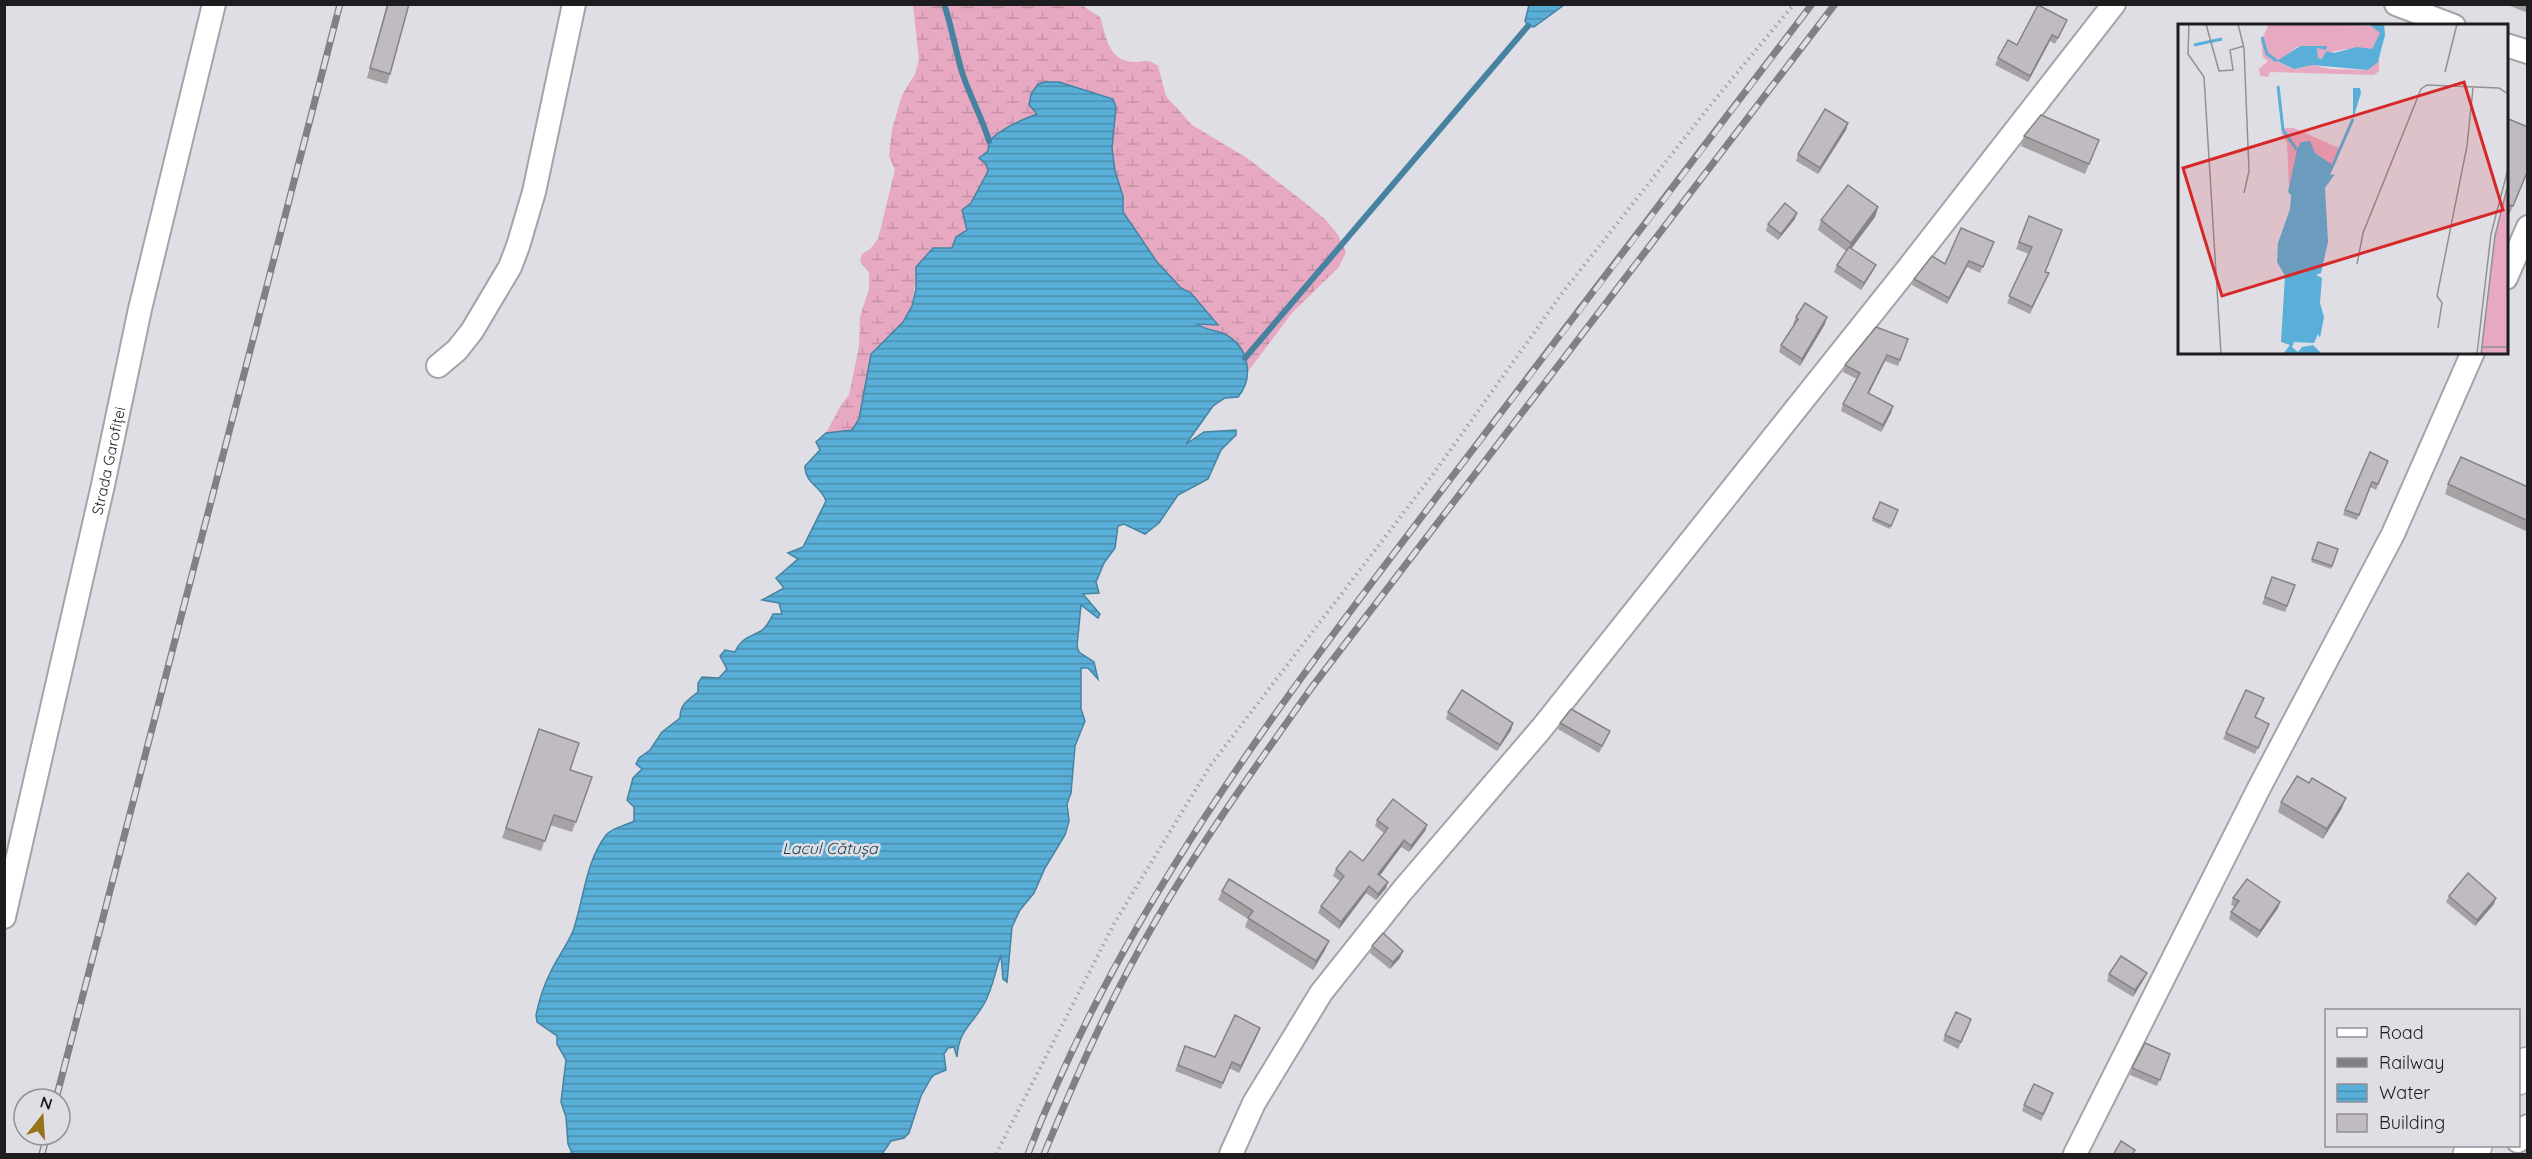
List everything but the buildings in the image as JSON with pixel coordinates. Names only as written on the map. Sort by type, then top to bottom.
[{"type":"street","name":"Strada Garofiței","points":[[4,917],[104,484],[140,309],[214,4]]},
{"type":"street","points":[[438,366],[457,350],[472,331],[504,277],[518,246],[534,192],[574,4]]},
{"type":"street","points":[[1231,1155],[1254,1103],[1320,993],[1402,891],[1548,720],[1909,267],[2114,4]]},
{"type":"street","points":[[2396,4],[2449,24]]},
{"type":"street","points":[[2508,46],[2528,52]]},
{"type":"street","points":[[2508,273],[2528,227]]},
{"type":"street","points":[[2075,1155],[2259,788],[2393,534],[2472,354]]},
{"type":"path","points":[[996,1155],[1115,922],[1210,766],[1434,472],[1563,292],[1713,102],[1794,4]]},
{"type":"green space","points":[[1080,4],[1100,17],[1110,47],[1120,58],[1136,62],[1150,61],[1158,66],[1166,96],[1192,125],[1247,158],[1326,220],[1338,235],[1346,252],[1339,267],[1292,313],[1247,373],[1242,352],[1232,339],[1196,323],[1218,324],[1191,293],[1181,288],[1157,262],[1123,212],[1123,196],[1115,171],[1112,148],[1116,107],[1113,99],[1082,89],[1038,114],[1017,121],[989,141],[988,151],[979,158],[986,164],[988,171],[971,203],[962,210],[967,230],[952,248],[943,247],[916,277],[912,306],[903,322],[871,354],[859,419],[852,430],[826,433],[849,395],[859,346],[860,317],[869,289],[869,272],[860,262],[862,254],[870,249],[878,239],[895,170],[889,156],[892,129],[902,95],[915,74],[919,60],[913,5]]},
{"type":"water","points":[[1529,4],[1564,5],[1534,27],[1528,26],[1525,21]]},
{"type":"water","name":"Lacul Cătușa","points":[[1059,82],[1113,99],[1116,107],[1112,148],[1115,171],[1123,196],[1123,212],[1157,262],[1181,288],[1191,293],[1218,325],[1197,324],[1224,334],[1241,348],[1247,364],[1247,373],[1243,389],[1238,397],[1225,398],[1213,406],[1186,444],[1204,432],[1236,430],[1236,435],[1221,450],[1208,479],[1178,495],[1159,523],[1145,534],[1124,524],[1118,526],[1115,548],[1104,563],[1096,582],[1099,593],[1083,594],[1100,614],[1098,618],[1081,605],[1077,646],[1079,652],[1094,662],[1098,679],[1088,668],[1081,668],[1081,709],[1085,721],[1075,746],[1071,793],[1067,804],[1069,821],[1065,835],[1045,868],[1034,893],[1020,910],[1012,927],[1007,982],[1003,979],[1001,955],[987,998],[963,1034],[957,1057],[954,1047],[948,1048],[944,1054],[946,1070],[931,1078],[921,1096],[909,1133],[904,1138],[891,1141],[882,1154],[568,1154],[572,1153],[568,1144],[566,1117],[561,1102],[566,1060],[557,1044],[557,1036],[537,1022],[536,1015],[548,976],[573,931],[594,857],[609,832],[634,821],[634,807],[627,800],[633,778],[642,769],[636,764],[639,758],[650,750],[662,732],[680,718],[683,706],[698,692],[698,683],[702,677],[719,678],[727,669],[720,656],[725,650],[735,652],[743,641],[765,628],[773,614],[782,614],[779,603],[762,600],[784,588],[776,578],[798,559],[788,553],[803,547],[826,501],[810,481],[806,472],[805,466],[820,450],[816,442],[826,433],[852,430],[859,419],[871,354],[903,322],[912,306],[916,289],[916,267],[933,248],[952,248],[956,237],[967,230],[962,210],[971,203],[988,171],[986,164],[979,158],[988,151],[989,141],[1000,132],[1037,114],[1029,105],[1031,94],[1038,84]]},
{"type":"waterway","points":[[944,4],[962,72],[989,141]]},
{"type":"waterway","points":[[1245,358],[1528,26]]},
{"type":"railway","points":[[59,1087],[340,4]]},
{"type":"railway","points":[[1028,1154],[1066,1063],[1110,976],[1159,891],[1211,808],[1266,727],[1383,568],[1812,4]]},
{"type":"railway","points":[[1044,1154],[1094,1040],[1136,956],[1169,898],[1249,776],[1312,687],[1835,4]]},
{"type":"railway","points":[[42,1154],[44,1147]]}]
